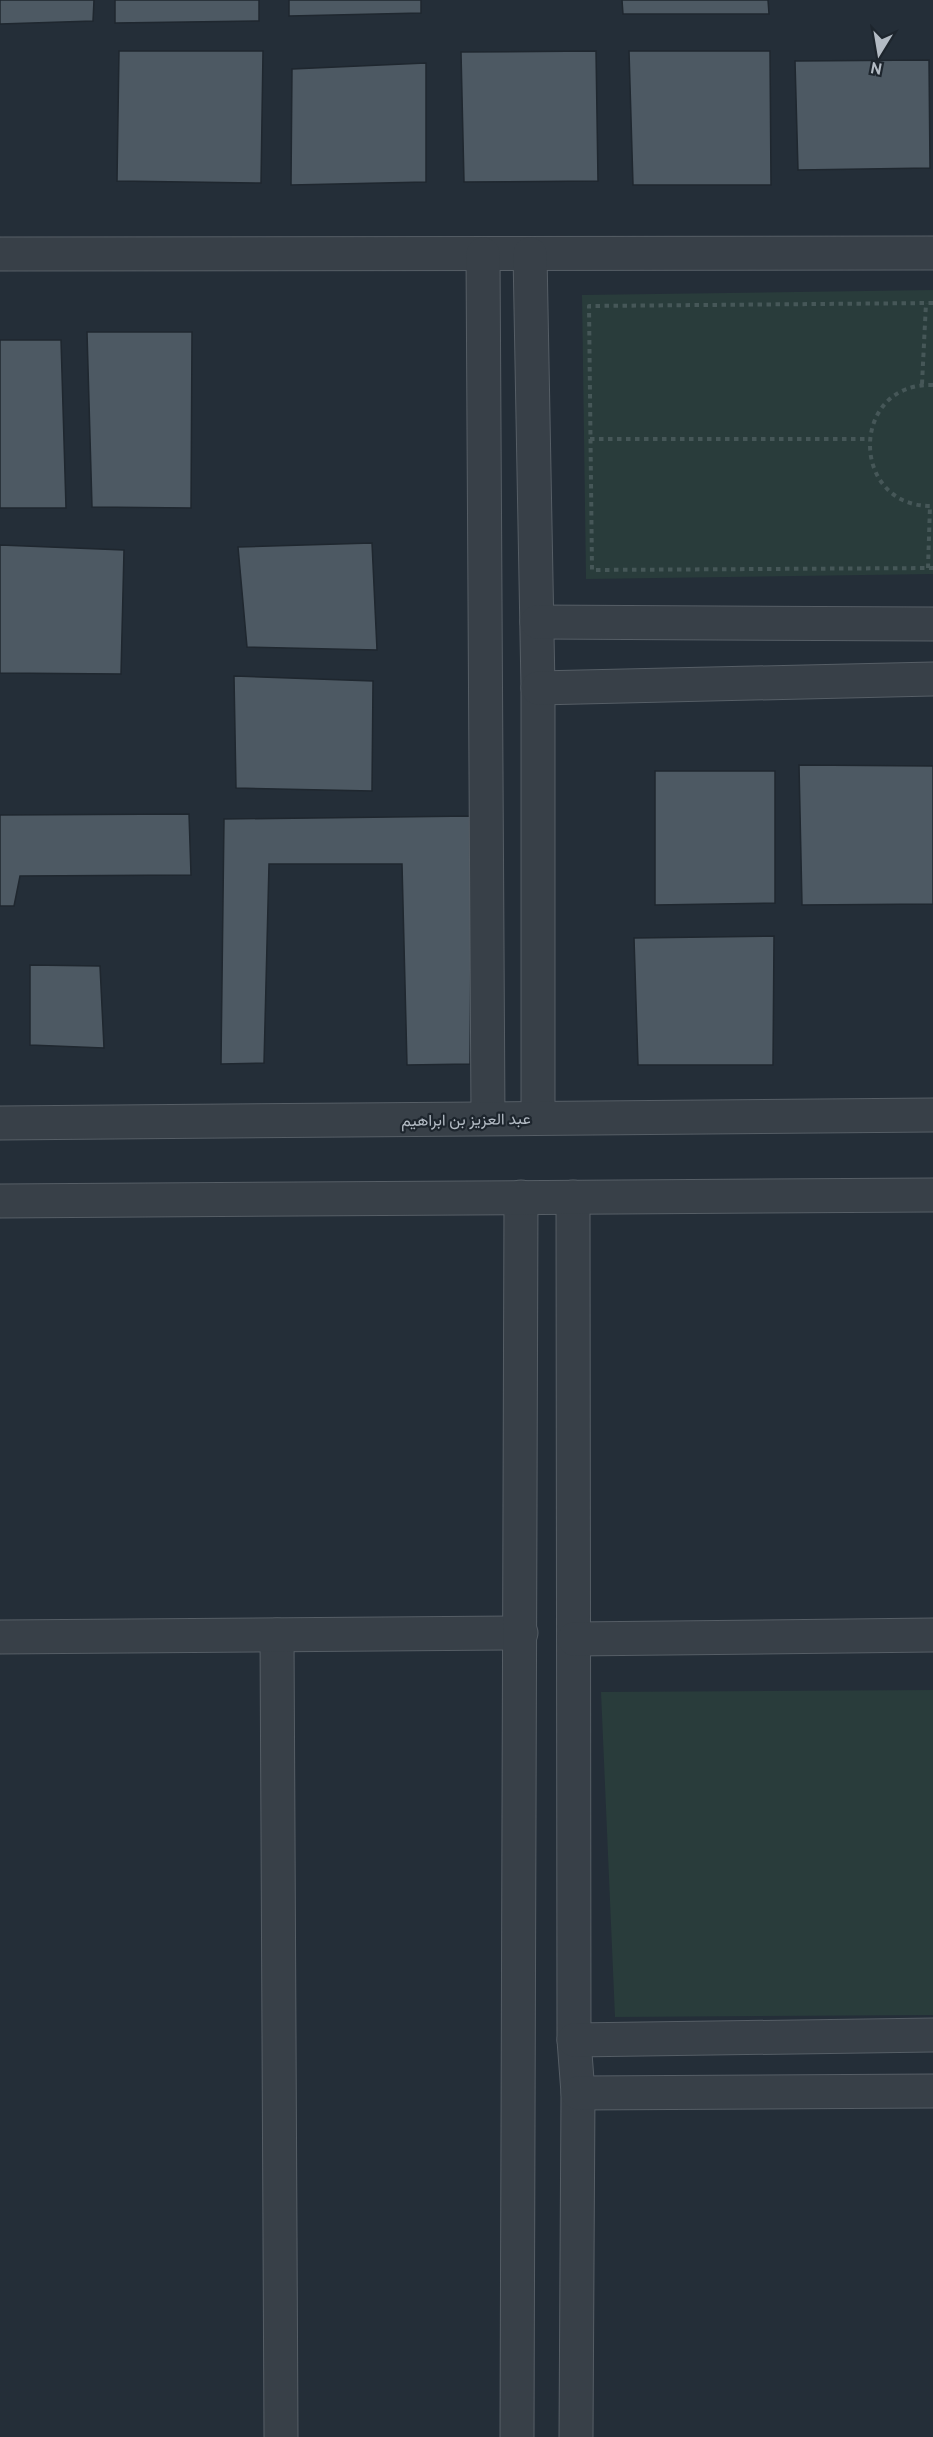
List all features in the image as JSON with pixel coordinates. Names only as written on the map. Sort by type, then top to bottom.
[{"type":"street","points":[[0,254],[933,253]]},
{"type":"street","points":[[483,254],[488,1118]]},
{"type":"street","points":[[530,254],[538,688],[538,1118]]},
{"type":"street","points":[[484,551],[535,552]]},
{"type":"street","points":[[537,622],[933,624]]},
{"type":"street","points":[[538,688],[933,679]]},
{"type":"street","name":"عبد العزيز بن ابراهيم","points":[[0,1123],[933,1116]]},
{"type":"street","points":[[0,1201],[933,1195]]},
{"type":"street","points":[[517,2437],[521,1197]]},
{"type":"street","points":[[573,1197],[574,2040],[578,2093],[576,2437]]},
{"type":"street","points":[[0,1637],[521,1633]]},
{"type":"street","points":[[277,1635],[281,2437]]},
{"type":"street","points":[[574,1640],[933,1635]]},
{"type":"street","points":[[574,2040],[933,2035]]},
{"type":"street","points":[[578,2093],[933,2091]]},
{"type":"path","points":[[922,384],[926,303]]},
{"type":"path","points":[[933,303],[589,306],[592,570],[931,568],[932,506],[910,503],[892,493],[879,478],[870,459],[869,439],[874,419],[886,402],[903,391],[922,384],[933,385]]},
{"type":"path","points":[[590,439],[869,439]]},
{"type":"green space","points":[[933,290],[933,574],[586,579],[582,295]]},
{"type":"green space","points":[[933,1690],[933,2015],[615,2017],[601,1692]]},
{"type":"building","points":[[0,0],[94,0],[93,21],[0,24]]},
{"type":"building","points":[[115,0],[259,0],[259,21],[115,23]]},
{"type":"building","points":[[289,0],[421,0],[421,13],[289,16]]},
{"type":"building","points":[[622,0],[768,0],[769,14],[623,14]]},
{"type":"building","points":[[119,51],[263,51],[261,183],[117,181]]},
{"type":"building","points":[[596,51],[598,181],[464,182],[461,52]]},
{"type":"building","points":[[629,51],[770,51],[771,185],[633,185]]},
{"type":"building","points":[[929,60],[930,168],[798,170],[795,61]]},
{"type":"building","points":[[426,63],[426,182],[291,185],[292,69]]},
{"type":"building","points":[[87,332],[192,332],[191,508],[92,507]]},
{"type":"building","points":[[0,340],[61,340],[66,508],[0,508]]},
{"type":"building","points":[[372,543],[377,650],[247,647],[238,547]]},
{"type":"building","points":[[0,545],[124,550],[121,674],[0,673]]},
{"type":"building","points":[[234,676],[373,681],[372,791],[236,788]]},
{"type":"building","points":[[799,765],[933,766],[933,904],[802,905]]},
{"type":"building","points":[[655,771],[775,771],[775,903],[655,905]]},
{"type":"building","points":[[189,814],[191,875],[20,876],[14,906],[0,906],[0,815]]},
{"type":"building","points":[[472,816],[470,1064],[407,1065],[402,864],[269,864],[264,1063],[221,1064],[224,819]]},
{"type":"building","points":[[774,936],[773,1065],[638,1065],[634,938]]},
{"type":"building","points":[[30,965],[100,966],[104,1048],[30,1045]]}]
